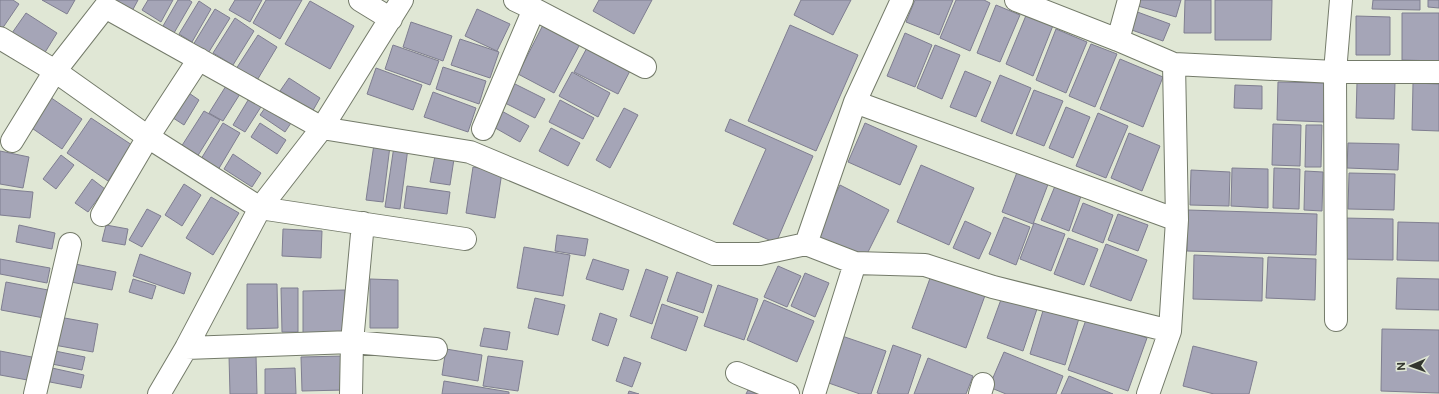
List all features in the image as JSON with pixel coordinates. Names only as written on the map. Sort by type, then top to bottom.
[{"type":"street","points":[[360,0],[391,19]]},
{"type":"street","points":[[159,394],[186,348],[260,208],[322,128],[402,0]]},
{"type":"street","points":[[515,0],[645,67]]},
{"type":"street","points":[[806,244],[855,102],[902,0]]},
{"type":"street","points":[[1016,0],[1118,40],[1174,64],[1335,72],[1439,72]]},
{"type":"street","points":[[1118,40],[1128,0]]},
{"type":"street","points":[[1336,320],[1335,72],[1341,0]]},
{"type":"street","points":[[12,141],[55,71],[105,7],[322,128],[470,152],[714,254],[760,254],[806,244],[855,263],[925,265],[994,287],[1170,331]]},
{"type":"street","points":[[483,129],[534,9]]},
{"type":"street","points":[[0,38],[55,71],[148,137],[260,208],[465,239]]},
{"type":"street","points":[[102,215],[148,137],[199,59]]},
{"type":"street","points":[[1148,394],[1170,331],[1177,220],[1174,64]]},
{"type":"street","points":[[855,102],[1177,220]]},
{"type":"street","points":[[351,394],[352,342],[363,223]]},
{"type":"street","points":[[35,394],[70,244]]},
{"type":"street","points":[[814,394],[855,263]]},
{"type":"street","points":[[186,348],[352,342],[436,349]]},
{"type":"street","points":[[737,373],[788,394]]},
{"type":"building","points":[[0,0],[13,0],[19,4],[2,29],[0,27]]},
{"type":"building","points":[[42,0],[75,0],[67,14]]},
{"type":"building","points":[[109,0],[138,0],[131,13]]},
{"type":"building","points":[[148,0],[173,0],[161,22],[142,10]]},
{"type":"building","points":[[178,0],[189,0],[192,2],[174,33],[163,26]]},
{"type":"building","points":[[235,0],[262,0],[250,22],[229,10]]},
{"type":"building","points":[[266,0],[302,0],[280,39],[253,23]]},
{"type":"building","points":[[599,0],[652,0],[634,34],[593,11]]},
{"type":"building","points":[[801,0],[851,0],[833,35],[794,15]]},
{"type":"building","points":[[915,0],[953,0],[939,35],[906,22]]},
{"type":"building","points":[[956,0],[984,0],[990,3],[970,51],[940,38]]},
{"type":"building","points":[[1132,0],[1181,0],[1176,17],[1131,4]]},
{"type":"building","points":[[1185,0],[1211,0],[1211,33],[1184,33]]},
{"type":"building","points":[[1215,0],[1272,0],[1271,40],[1215,40]]},
{"type":"building","points":[[1373,0],[1420,0],[1420,10],[1372,9]]},
{"type":"building","points":[[1428,0],[1439,0],[1439,8],[1428,7]]},
{"type":"building","points":[[199,1],[211,9],[192,42],[179,34]]},
{"type":"building","points":[[310,1],[354,26],[330,69],[285,44]]},
{"type":"building","points":[[996,5],[1020,15],[1000,62],[977,53]]},
{"type":"building","points":[[215,9],[230,18],[207,55],[193,45]]},
{"type":"building","points":[[477,9],[510,24],[497,51],[465,36]]},
{"type":"building","points":[[1132,10],[1170,24],[1163,41],[1126,28]]},
{"type":"building","points":[[26,13],[57,33],[44,54],[12,33]]},
{"type":"building","points":[[1027,13],[1054,23],[1033,76],[1006,64]]},
{"type":"building","points":[[1402,13],[1439,13],[1439,61],[1402,60]]},
{"type":"building","points":[[1356,16],[1390,17],[1390,55],[1356,55]]},
{"type":"building","points":[[235,18],[254,31],[233,65],[213,53]]},
{"type":"building","points":[[411,22],[452,36],[443,61],[403,47]]},
{"type":"building","points":[[543,25],[580,44],[554,93],[518,74]]},
{"type":"building","points":[[790,25],[858,55],[816,151],[748,121]]},
{"type":"building","points":[[1056,29],[1087,42],[1066,93],[1036,80]]},
{"type":"building","points":[[905,33],[932,45],[915,87],[887,76]]},
{"type":"building","points":[[258,35],[277,47],[256,82],[236,69]]},
{"type":"building","points":[[460,39],[499,52],[490,78],[451,65]]},
{"type":"building","points":[[589,44],[632,67],[618,94],[574,72]]},
{"type":"building","points":[[1091,44],[1117,54],[1095,107],[1069,96]]},
{"type":"building","points":[[393,45],[439,61],[430,85],[385,69]]},
{"type":"building","points":[[935,45],[960,55],[942,99],[917,88]]},
{"type":"building","points":[[1120,59],[1163,77],[1143,127],[1100,109]]},
{"type":"building","points":[[443,67],[486,81],[479,104],[436,89]]},
{"type":"building","points":[[376,68],[422,85],[413,110],[367,94]]},
{"type":"building","points":[[965,71],[991,82],[976,117],[950,107]]},
{"type":"building","points":[[572,72],[610,93],[598,117],[559,96]]},
{"type":"building","points":[[1000,75],[1031,88],[1012,134],[981,121]]},
{"type":"building","points":[[231,78],[245,86],[223,121],[209,113]]},
{"type":"building","points":[[289,78],[320,98],[312,112],[280,91]]},
{"type":"building","points":[[1278,82],[1326,83],[1324,122],[1277,120]]},
{"type":"building","points":[[1357,82],[1395,82],[1394,119],[1356,118]]},
{"type":"building","points":[[513,83],[545,99],[535,118],[503,102]]},
{"type":"building","points":[[1413,83],[1439,84],[1439,131],[1412,130]]},
{"type":"building","points":[[1235,85],[1262,86],[1262,109],[1234,108]]},
{"type":"building","points":[[1034,90],[1063,101],[1044,146],[1016,135]]},
{"type":"building","points":[[186,91],[199,100],[184,125],[170,116]]},
{"type":"building","points":[[253,92],[266,99],[245,132],[233,125]]},
{"type":"building","points":[[433,92],[476,108],[468,132],[424,117]]},
{"type":"building","points":[[47,95],[82,119],[62,149],[26,124]]},
{"type":"building","points":[[560,100],[594,118],[583,139],[549,122]]},
{"type":"building","points":[[270,101],[295,117],[285,132],[260,115]]},
{"type":"building","points":[[1066,107],[1090,117],[1073,158],[1049,148]]},
{"type":"building","points":[[624,108],[638,115],[610,168],[596,160]]},
{"type":"building","points":[[498,109],[529,126],[520,142],[490,125]]},
{"type":"building","points":[[204,111],[220,120],[197,157],[181,147]]},
{"type":"building","points":[[1098,113],[1128,126],[1106,178],[1076,166]]},
{"type":"building","points":[[91,118],[132,145],[108,181],[67,153]]},
{"type":"building","points":[[730,119],[813,156],[776,243],[733,224],[766,149],[725,131]]},
{"type":"building","points":[[223,123],[240,133],[218,170],[201,159]]},
{"type":"building","points":[[260,123],[286,140],[277,154],[251,137]]},
{"type":"building","points":[[865,123],[917,146],[900,185],[848,162]]},
{"type":"building","points":[[1273,124],[1301,125],[1300,166],[1272,165]]},
{"type":"building","points":[[1306,125],[1322,125],[1321,167],[1305,167]]},
{"type":"building","points":[[551,128],[580,143],[568,166],[539,151]]},
{"type":"building","points":[[1129,133],[1160,146],[1142,191],[1111,178]]},
{"type":"building","points":[[1348,143],[1399,144],[1398,170],[1347,168]]},
{"type":"building","points":[[374,144],[390,146],[383,202],[366,200]]},
{"type":"building","points":[[394,146],[408,148],[400,209],[385,207]]},
{"type":"building","points":[[0,151],[29,157],[23,188],[0,184]]},
{"type":"building","points":[[233,154],[261,173],[252,187],[224,169]]},
{"type":"building","points":[[61,155],[74,165],[56,189],[43,179]]},
{"type":"building","points":[[435,156],[454,159],[450,185],[430,182]]},
{"type":"building","points":[[921,165],[974,188],[949,245],[897,222]]},
{"type":"building","points":[[473,167],[502,172],[495,218],[466,213]]},
{"type":"building","points":[[1019,167],[1050,179],[1033,224],[1002,212]]},
{"type":"building","points":[[1232,168],[1268,169],[1268,208],[1231,206]]},
{"type":"building","points":[[1274,168],[1300,169],[1299,209],[1273,208]]},
{"type":"building","points":[[1191,170],[1230,172],[1229,206],[1190,205]]},
{"type":"building","points":[[1305,171],[1323,172],[1322,211],[1304,210]]},
{"type":"building","points":[[1349,173],[1395,174],[1394,210],[1348,209]]},
{"type":"building","points":[[92,179],[105,189],[88,212],[75,203]]},
{"type":"building","points":[[184,184],[201,195],[182,226],[165,215]]},
{"type":"building","points":[[840,185],[889,210],[864,260],[815,235]]},
{"type":"building","points":[[407,186],[450,192],[447,214],[404,208]]},
{"type":"building","points":[[1055,186],[1081,196],[1069,231],[1041,220]]},
{"type":"building","points":[[0,189],[33,192],[30,218],[0,215]]},
{"type":"building","points":[[211,197],[239,213],[213,255],[186,238]]},
{"type":"building","points":[[1083,203],[1113,215],[1103,243],[1072,231]]},
{"type":"building","points":[[147,209],[161,216],[142,247],[129,240]]},
{"type":"building","points":[[1188,210],[1317,214],[1316,255],[1187,251]]},
{"type":"building","points":[[1118,214],[1148,225],[1138,251],[1108,240]]},
{"type":"building","points":[[1004,217],[1030,227],[1016,265],[989,254]]},
{"type":"building","points":[[1343,218],[1393,219],[1393,260],[1341,259]]},
{"type":"building","points":[[965,221],[991,233],[979,259],[953,248]]},
{"type":"building","points":[[1398,222],[1439,223],[1439,261],[1397,260]]},
{"type":"building","points":[[1034,223],[1065,234],[1051,271],[1020,259]]},
{"type":"building","points":[[19,225],[55,233],[52,249],[16,242]]},
{"type":"building","points":[[106,225],[128,229],[125,245],[102,241]]},
{"type":"building","points":[[283,229],[322,231],[321,258],[282,256]]},
{"type":"building","points":[[557,235],[588,239],[585,256],[555,251]]},
{"type":"building","points":[[1068,238],[1098,249],[1084,285],[1054,274]]},
{"type":"building","points":[[1106,244],[1147,260],[1131,301],[1090,286]]},
{"type":"building","points":[[524,247],[570,255],[563,296],[517,288]]},
{"type":"building","points":[[140,254],[191,273],[184,294],[133,276]]},
{"type":"building","points":[[1194,255],[1263,258],[1262,301],[1193,299]]},
{"type":"building","points":[[1268,257],[1316,259],[1315,300],[1266,298]]},
{"type":"building","points":[[0,259],[50,268],[47,283],[0,274]]},
{"type":"building","points":[[593,259],[629,270],[623,290],[586,279]]},
{"type":"building","points":[[70,263],[116,272],[112,290],[66,281]]},
{"type":"building","points":[[778,266],[801,276],[787,307],[764,297]]},
{"type":"building","points":[[646,269],[668,277],[652,324],[630,316]]},
{"type":"building","points":[[933,270],[987,290],[966,348],[912,328]]},
{"type":"building","points":[[677,272],[712,285],[703,313],[667,301]]},
{"type":"building","points":[[805,273],[829,283],[815,317],[791,306]]},
{"type":"building","points":[[1397,278],[1439,279],[1439,310],[1396,309]]},
{"type":"building","points":[[133,279],[156,286],[152,299],[129,292]]},
{"type":"building","points":[[370,279],[398,280],[398,328],[370,328]]},
{"type":"building","points":[[6,282],[48,290],[44,318],[1,310]]},
{"type":"building","points":[[247,284],[277,284],[278,328],[247,329]]},
{"type":"building","points":[[718,285],[758,299],[744,340],[704,326]]},
{"type":"building","points":[[281,288],[298,288],[298,332],[282,332]]},
{"type":"building","points":[[345,290],[345,337],[303,337],[303,291]]},
{"type":"building","points":[[1003,294],[1038,306],[1023,351],[987,338]]},
{"type":"building","points":[[535,298],[565,305],[558,335],[528,328]]},
{"type":"building","points":[[764,300],[814,321],[797,362],[747,340]]},
{"type":"building","points":[[662,304],[698,317],[686,351],[651,338]]},
{"type":"building","points":[[1045,304],[1080,315],[1065,365],[1030,354]]},
{"type":"building","points":[[600,313],[617,319],[608,346],[592,340]]},
{"type":"building","points":[[59,317],[98,324],[93,352],[54,345]]},
{"type":"building","points":[[1087,317],[1147,338],[1128,391],[1068,370]]},
{"type":"building","points":[[484,328],[510,332],[507,350],[480,346]]},
{"type":"building","points":[[1382,329],[1439,330],[1439,393],[1381,391]]},
{"type":"building","points":[[839,335],[886,351],[871,394],[860,394],[823,381]]},
{"type":"building","points":[[893,345],[921,355],[908,394],[877,393]]},
{"type":"building","points":[[1193,346],[1257,362],[1249,394],[1214,394],[1183,386]]},
{"type":"building","points":[[446,349],[482,355],[478,381],[442,375]]},
{"type":"building","points":[[0,351],[37,358],[33,381],[0,375]]},
{"type":"building","points":[[55,351],[85,357],[82,370],[52,364]]},
{"type":"building","points":[[1004,352],[1063,376],[1056,394],[1006,394],[989,387]]},
{"type":"building","points":[[256,355],[257,394],[230,394],[229,356]]},
{"type":"building","points":[[344,356],[345,390],[302,391],[301,357]]},
{"type":"building","points":[[488,356],[523,361],[518,391],[483,386]]},
{"type":"building","points":[[624,357],[641,363],[632,387],[616,381]]},
{"type":"building","points":[[928,358],[973,376],[966,394],[914,394]]},
{"type":"building","points":[[52,368],[84,375],[81,388],[50,382]]},
{"type":"building","points":[[295,368],[296,394],[265,394],[265,369]]},
{"type":"building","points":[[1069,376],[1113,394],[1061,394]]},
{"type":"building","points":[[444,381],[509,392],[509,394],[442,394]]},
{"type":"building","points":[[748,390],[757,394],[746,394]]},
{"type":"building","points":[[629,391],[639,394],[628,394]]}]
